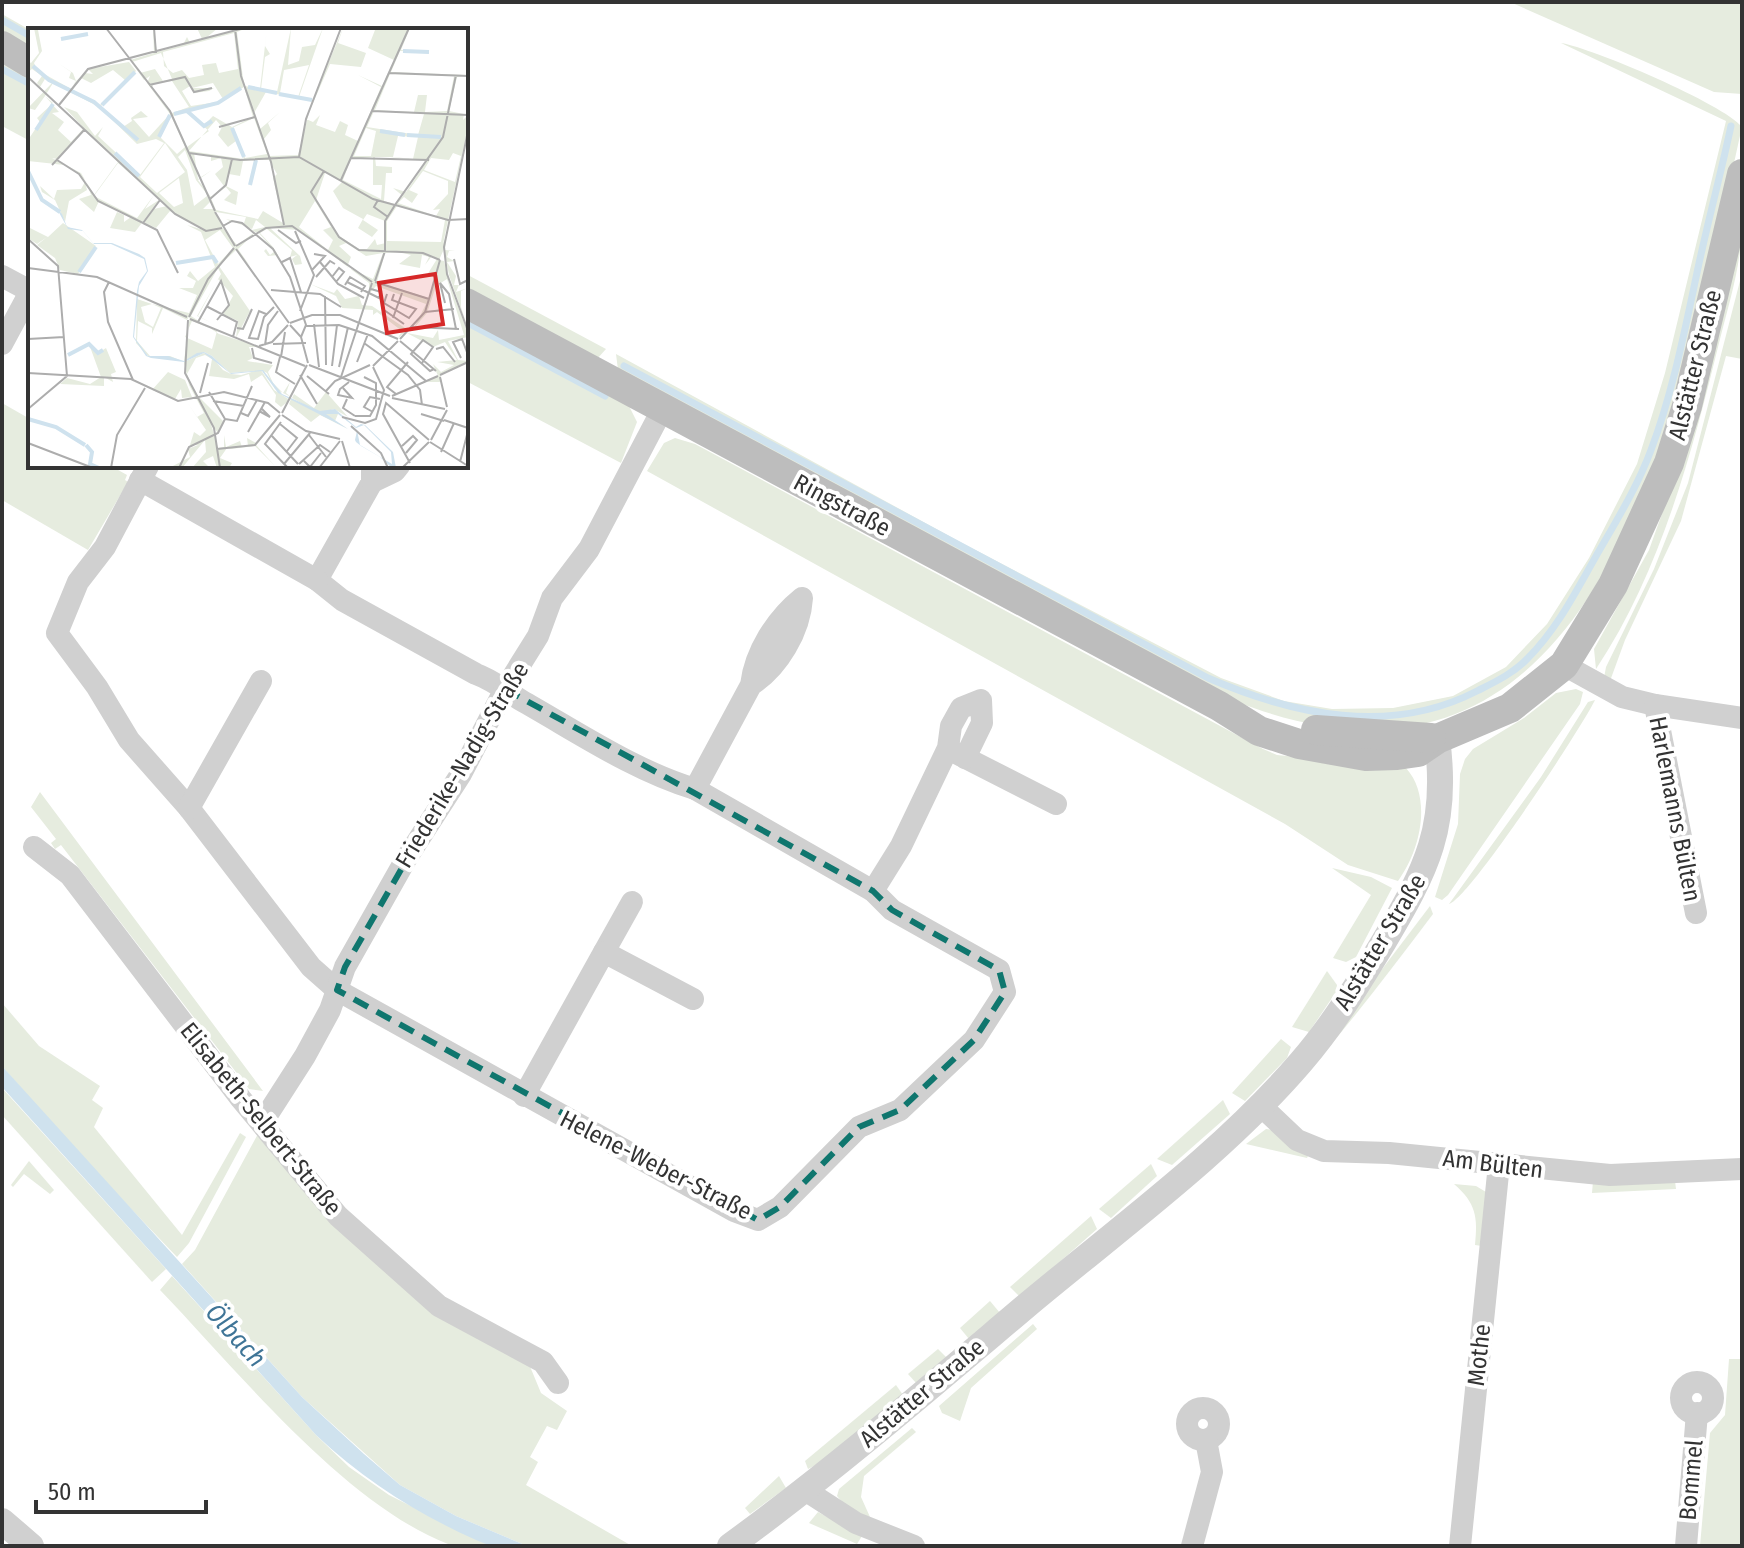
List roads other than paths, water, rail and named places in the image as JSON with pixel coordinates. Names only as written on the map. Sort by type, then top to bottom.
[{"type":"main road","name":"Alstätter Straße","points":[[1437,739],[1510,708],[1564,665],[1613,585],[1669,463],[1687,406],[1742,174]]},
{"type":"main road","name":"Ringstraße","points":[[468,304],[1219,706],[1302,728],[1437,739]]},
{"type":"street","points":[[2,276],[28,291]]},
{"type":"street","points":[[2,344],[28,296]]},
{"type":"street","name":"Friederike-Nadig-Straße","points":[[262,1123],[305,1056],[406,859],[461,774],[505,689],[538,636],[557,590],[602,525],[663,408]]},
{"type":"street","points":[[317,580],[372,474],[397,468]]},
{"type":"street","name":"Helene-Weber-Straße","points":[[144,473],[317,580],[342,600],[665,780],[695,789],[873,891],[892,910],[999,970],[1005,992],[974,1040],[900,1110],[859,1127],[780,1207],[758,1220],[734,1211],[337,990],[311,967],[189,808],[129,740],[97,687],[57,633],[78,582],[105,547],[144,473]]},
{"type":"street","name":"Harlemanns Bülten","points":[[1564,665],[1622,697],[1742,718]]},
{"type":"street","points":[[189,808],[261,681]]},
{"type":"street","points":[[695,789],[751,685]]},
{"type":"street","name":"Harlemanns Bülten","points":[[1655,705],[1696,913]]},
{"type":"street","name":"Alstätter Straße","points":[[730,1546],[805,1490],[1261,1106],[1302,1061],[1349,1000],[1412,894],[1431,853],[1439,815],[1442,777],[1437,739]]},
{"type":"street","points":[[873,891],[956,753],[1056,804]]},
{"type":"street","name":"Elisabeth-Selbert-Straße","points":[[34,847],[70,875],[322,1198],[439,1306],[543,1362],[558,1383]]},
{"type":"street","points":[[524,1096],[632,902]]},
{"type":"street","points":[[604,952],[693,999]]},
{"type":"street","name":"Am Bülten","points":[[1261,1106],[1297,1140],[1324,1151],[1389,1153],[1610,1175],[1742,1169]]},
{"type":"street","name":"Mothe","points":[[1460,1546],[1499,1164]]},
{"type":"street","name":"Bommel","points":[[1686,1546],[1697,1413]]},
{"type":"street","points":[[1192,1546],[1212,1472],[1206,1440]]},
{"type":"street","points":[[805,1490],[856,1523],[914,1546]]},
{"type":"street","points":[[2,1521],[31,1546]]},
{"type":"water","name":"Ölbach","points":[[2,1066],[302,1397],[364,1454],[400,1485],[456,1516],[527,1546],[491,1546],[476,1540],[392,1495],[334,1452],[2,1087]]},
{"type":"waterway","points":[[2,20],[28,35]]},
{"type":"waterway","points":[[2,69],[28,83]]},
{"type":"waterway","points":[[624,366],[1208,678],[1274,702],[1308,710],[1342,715],[1410,713],[1444,705],[1477,691],[1523,663],[1565,610],[1625,505],[1645,464],[1666,406],[1731,126]]},
{"type":"waterway","points":[[468,323],[605,396]]}]
